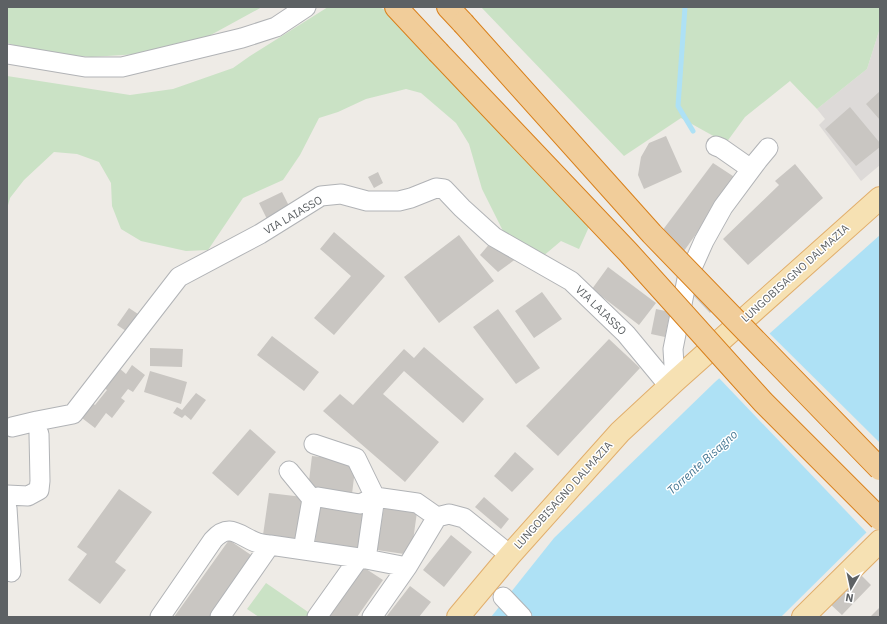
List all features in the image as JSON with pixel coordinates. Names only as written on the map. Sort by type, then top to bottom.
[{"type":"highway","points":[[396,7],[628,252],[763,402],[880,519]]},
{"type":"highway","points":[[448,7],[652,234],[880,469]]},
{"type":"main road","name":"LUNGOBISAGNO DALMAZIA","points":[[458,617],[510,555],[620,432],[672,383],[880,198]]},
{"type":"main road","points":[[803,617],[878,548]]},
{"type":"street","points":[[7,54],[85,67],[122,67],[242,38],[276,27],[306,7]]},
{"type":"street","points":[[716,146],[751,169]]},
{"type":"street","points":[[672,383],[673,349],[687,280],[704,241],[723,207],[768,148]]},
{"type":"street","name":"VIA LAIASSO","points":[[12,427],[38,420],[73,414],[179,277],[260,234],[321,196],[341,194],[367,201],[399,201],[436,188],[444,189],[462,208],[494,236],[571,281],[626,334],[672,383]]},
{"type":"street","points":[[7,495],[28,496],[39,490],[39,434]]},
{"type":"street","points":[[314,444],[356,458],[375,497],[363,559],[317,617]]},
{"type":"street","points":[[289,471],[312,499],[303,550]]},
{"type":"street","points":[[312,499],[318,497],[360,504],[375,497],[417,503],[437,517]]},
{"type":"street","points":[[7,508],[11,572]]},
{"type":"street","points":[[372,617],[407,567],[437,517],[449,514],[464,518],[510,555]]},
{"type":"street","points":[[160,617],[213,540],[224,531],[233,531],[257,543],[407,567]]},
{"type":"street","points":[[220,617],[270,545]]},
{"type":"street","points":[[503,597],[522,617]]},
{"type":"shaded area","points":[[880,28],[880,165],[861,181],[819,125],[825,119],[817,109],[867,69]]},
{"type":"green space","points":[[7,7],[262,7],[198,42],[139,54],[91,57],[38,52],[7,43]]},
{"type":"green space","points":[[328,7],[379,7],[389,12],[593,218],[579,249],[561,241],[542,257],[504,233],[482,189],[469,144],[456,123],[421,93],[406,89],[366,99],[338,112],[319,118],[300,155],[283,180],[243,198],[208,250],[186,251],[141,241],[121,229],[112,206],[111,183],[99,162],[77,154],[54,152],[24,180],[10,198],[7,209],[7,76],[130,95],[173,89],[233,68]]},
{"type":"green space","points":[[481,7],[880,7],[880,28],[867,69],[817,109],[790,81],[745,117],[726,143],[681,118],[624,156]]},
{"type":"green space","points":[[266,583],[311,614],[308,617],[259,617],[247,609]]},
{"type":"water","name":"Torrente Bisagno","points":[[880,235],[880,519],[781,617],[491,617],[554,538],[715,382]]},
{"type":"pier","points":[[768,332],[880,443],[880,522],[868,534],[718,377]]},
{"type":"building","points":[[880,91],[880,120],[866,104]]},
{"type":"building","points":[[850,107],[880,143],[880,147],[856,166],[825,129]]},
{"type":"building","points":[[666,136],[682,172],[644,189],[638,175],[641,157],[649,143]]},
{"type":"building","points":[[713,163],[736,178],[679,258],[656,239]]},
{"type":"building","points":[[795,164],[823,198],[748,265],[723,239],[779,185],[775,181]]},
{"type":"building","points":[[378,172],[383,183],[374,188],[368,177]]},
{"type":"building","points":[[282,192],[290,208],[267,219],[259,203]]},
{"type":"building","points":[[334,232],[385,276],[334,335],[314,318],[351,276],[320,249]]},
{"type":"building","points":[[459,235],[494,281],[439,323],[404,277]]},
{"type":"building","points":[[492,241],[517,258],[498,272],[480,255]]},
{"type":"building","points":[[608,267],[656,303],[639,325],[592,289]]},
{"type":"building","points":[[696,287],[715,307],[710,313],[693,295]]},
{"type":"building","points":[[542,292],[562,319],[534,338],[515,311]]},
{"type":"building","points":[[129,308],[144,318],[132,335],[117,325]]},
{"type":"building","points":[[498,309],[540,368],[516,384],[473,327]]},
{"type":"building","points":[[656,309],[670,312],[665,337],[651,334]]},
{"type":"building","points":[[272,336],[319,372],[304,391],[257,355]]},
{"type":"building","points":[[609,339],[640,368],[558,456],[526,426]]},
{"type":"building","points":[[424,347],[484,399],[463,423],[404,371],[383,394],[439,442],[405,482],[323,411],[340,394],[353,405],[404,349],[414,358]]},
{"type":"building","points":[[150,348],[183,349],[182,367],[150,366]]},
{"type":"building","points":[[132,365],[145,375],[133,392],[128,389],[121,398],[125,401],[112,418],[106,413],[95,428],[78,415],[89,401],[95,405],[107,390],[104,388],[119,368],[126,374]]},
{"type":"building","points":[[150,371],[187,382],[181,404],[144,392]]},
{"type":"building","points":[[196,393],[206,400],[191,420],[185,415],[182,418],[173,413],[177,407],[182,410]]},
{"type":"building","points":[[250,429],[276,452],[238,496],[212,473]]},
{"type":"building","points":[[515,452],[534,469],[512,492],[494,476]]},
{"type":"building","points":[[312,456],[356,461],[352,494],[308,489]]},
{"type":"building","points":[[119,489],[152,512],[115,562],[126,570],[100,604],[68,580],[87,554],[77,547]]},
{"type":"building","points":[[269,493],[303,497],[297,539],[263,535]]},
{"type":"building","points":[[484,497],[509,519],[501,529],[475,507]]},
{"type":"building","points":[[320,507],[364,513],[359,549],[315,542]]},
{"type":"building","points":[[384,507],[417,512],[411,555],[377,550]]},
{"type":"building","points":[[451,535],[472,552],[444,587],[423,570]]},
{"type":"building","points":[[229,540],[254,557],[211,617],[174,617]]},
{"type":"building","points":[[360,565],[383,580],[357,617],[323,617]]},
{"type":"building","points":[[859,573],[871,585],[842,615],[829,603]]},
{"type":"building","points":[[410,586],[431,602],[419,617],[386,617]]},
{"type":"building","points":[[880,607],[880,617],[870,617]]},
{"type":"waterway","points":[[685,7],[678,106],[693,131]]}]
